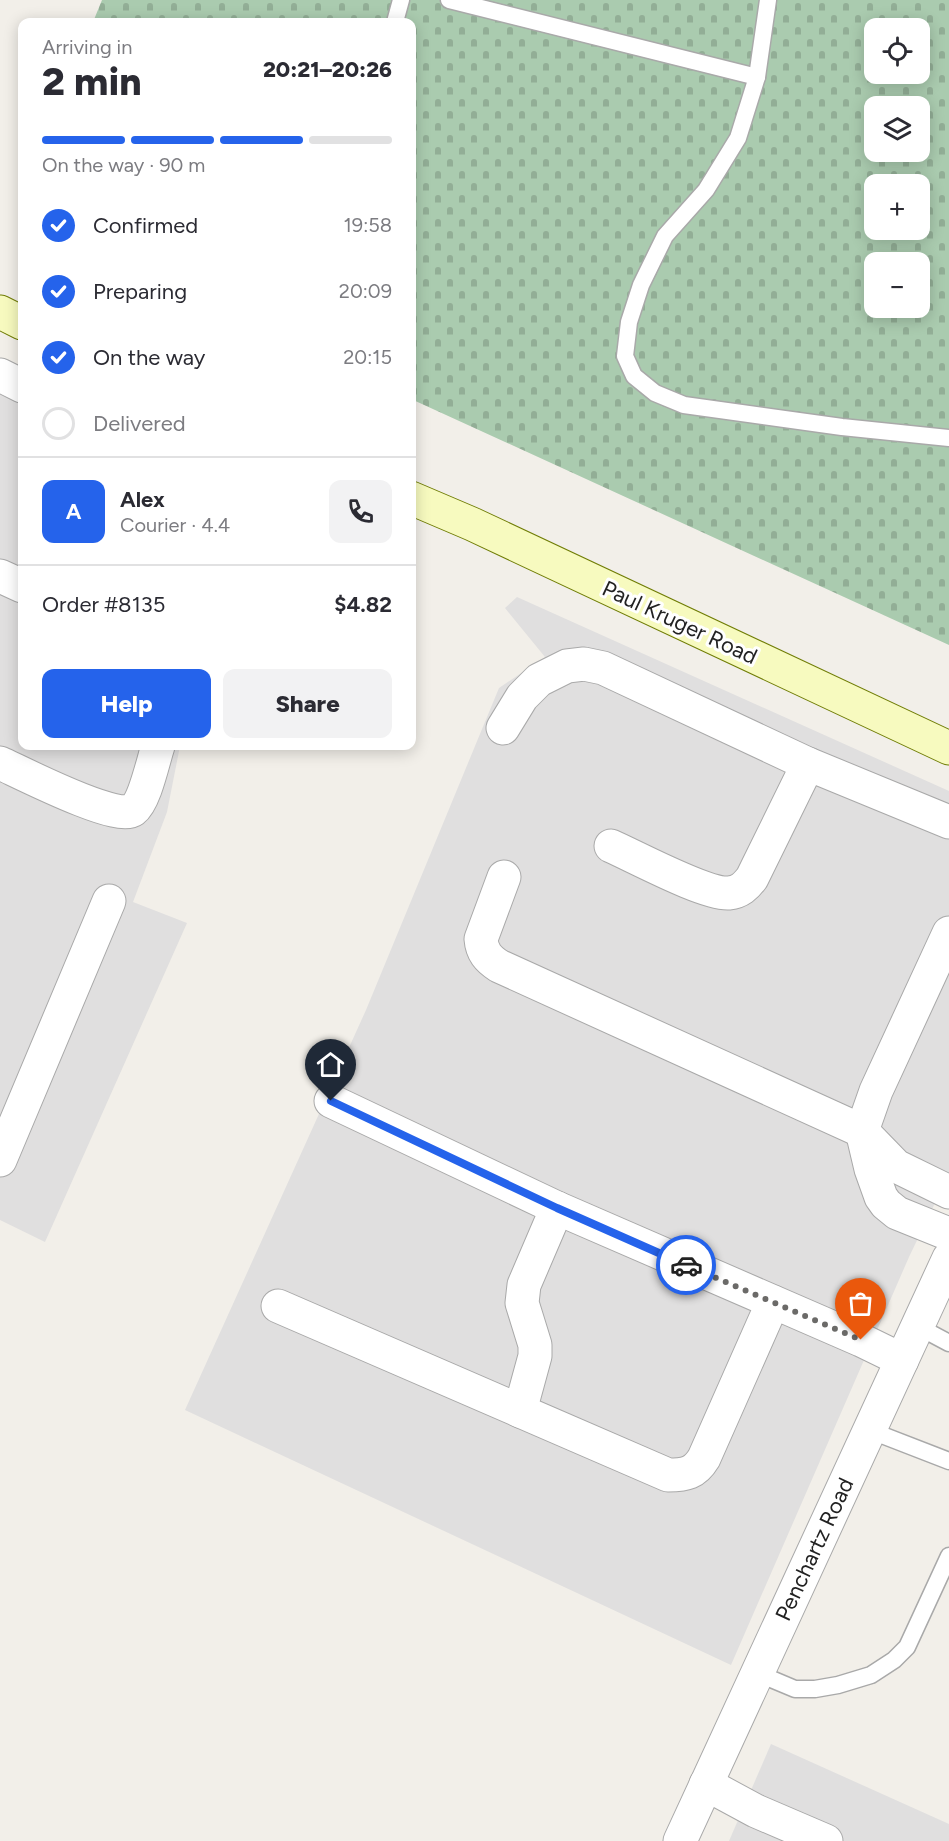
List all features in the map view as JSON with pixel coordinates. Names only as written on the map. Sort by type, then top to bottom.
[{"type":"street","points":[[0,312],[18,321]]},
{"type":"street","points":[[0,375],[18,384]]},
{"type":"street","name":"Paul Kruger Road","points":[[416,500],[472,524],[949,748]]},
{"type":"street","points":[[0,576],[18,584]]},
{"type":"street","points":[[503,728],[522,698],[539,680],[567,666],[584,664],[603,668],[808,764],[949,822]]},
{"type":"street","points":[[0,763],[72,796],[111,811],[128,813],[133,810],[142,796],[157,750]]},
{"type":"street","points":[[611,846],[714,892],[736,892],[745,887],[752,878],[808,764]]},
{"type":"street","points":[[504,877],[481,939],[485,954],[499,966],[862,1131],[896,1166],[949,1192]]},
{"type":"street","points":[[0,1160],[109,901]]},
{"type":"street","points":[[949,933],[876,1091],[862,1131],[875,1182],[886,1204],[897,1213],[949,1234]]},
{"type":"street","points":[[331,1101],[557,1208],[902,1360]]},
{"type":"street","points":[[520,1411],[535,1356],[535,1345],[522,1303],[524,1285],[557,1208]]},
{"type":"street","name":"Penchartz Road","points":[[680,1841],[949,1258]]},
{"type":"street","points":[[278,1306],[668,1475],[686,1474],[698,1468],[773,1302]]},
{"type":"street","points":[[706,1784],[756,1811],[817,1839]]},
{"type":"lane","points":[[396,18],[401,0]]},
{"type":"lane","points":[[449,0],[758,77]]},
{"type":"lane","points":[[768,0],[758,77],[738,138],[706,190],[665,236],[641,285],[629,322],[625,356],[634,376],[655,393],[684,405],[842,427],[949,438]]},
{"type":"lane","points":[[917,1326],[949,1343]]},
{"type":"lane","points":[[869,1430],[949,1461]]},
{"type":"lane","points":[[757,1673],[795,1689],[815,1689],[838,1685],[871,1675],[894,1660],[907,1647],[949,1556]]},
{"type":"shaded area","points":[[0,360],[18,368],[18,750],[179,750],[167,812],[133,902],[187,923],[45,1242],[0,1220]]},
{"type":"shaded area","points":[[517,597],[949,791],[949,1174],[909,1257],[731,1665],[185,1410],[366,1010],[499,688],[545,657],[505,608]]},
{"type":"shaded area","points":[[771,1744],[949,1824],[949,1841],[729,1841]]},
{"type":"green space","points":[[102,0],[949,0],[949,645],[416,401],[416,18],[95,18]]},
{"type":"way so far","points":[[686,1265],[861,1340]]},
{"type":"route","points":[[331,1101],[557,1208],[686,1265]]}]
